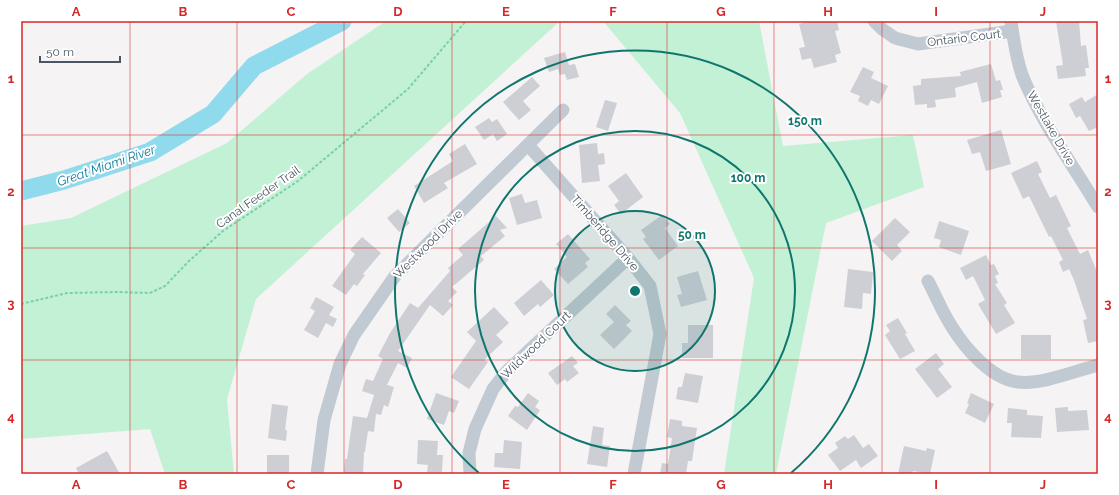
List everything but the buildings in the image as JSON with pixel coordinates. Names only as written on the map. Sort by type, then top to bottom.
[{"type":"street","name":"Ontario Court","points":[[874,21],[895,38],[918,44],[1012,26]]},
{"type":"street","name":"Westlake Drive","points":[[1012,26],[1022,74],[1040,112],[1098,207]]},
{"type":"street","name":"Westwood Drive","points":[[317,474],[324,420],[340,364],[354,335],[395,276],[563,110]]},
{"type":"street","name":"Timberidge Drive","points":[[528,146],[628,258],[650,286],[660,334],[634,474]]},
{"type":"street","name":"Wildwood Court","points":[[470,474],[469,453],[475,429],[492,389],[507,371],[628,258]]},
{"type":"street","points":[[928,280],[952,326],[977,358],[998,375],[1017,382],[1040,381],[1098,365]]},
{"type":"path","name":"Canal Feeder Trail","points":[[21,304],[67,293],[150,293],[165,286],[223,231],[298,181],[408,89],[466,21]]},
{"type":"green space","points":[[386,21],[560,21],[256,299],[227,399],[234,474],[165,474],[150,429],[21,439],[21,226],[71,218],[227,143],[307,74]]},
{"type":"green space","points":[[603,21],[759,21],[783,146],[913,135],[924,187],[826,223],[776,474],[724,474],[754,278],[680,113]]},
{"type":"waterway","name":"Great Miami River","points":[[21,191],[64,180],[150,152],[213,114],[254,66],[342,21]]}]
